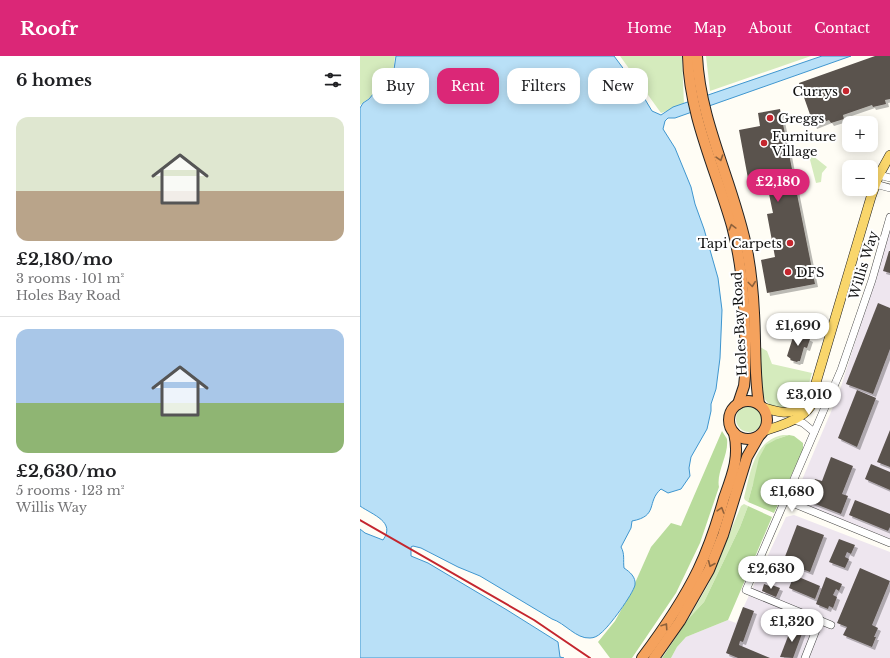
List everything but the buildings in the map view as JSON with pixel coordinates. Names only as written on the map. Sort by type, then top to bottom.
[{"type":"highway","name":"Holes Bay Road","points":[[688,56],[696,92],[708,121],[733,197],[747,250],[753,297],[756,386],[761,406]]},
{"type":"highway","name":"Holes Bay Road","points":[[697,56],[696,92],[698,119],[732,227],[742,279],[745,312],[745,376],[744,386],[738,404]]},
{"type":"highway","points":[[642,658],[680,602],[698,571],[711,540],[735,464],[737,444],[734,433],[729,424],[729,415],[738,404],[749,401],[761,406],[766,412],[767,419],[761,434],[747,457],[723,535],[709,570],[680,621],[654,658]]},
{"type":"highway","points":[[734,433],[748,439],[761,434]]},
{"type":"main road","points":[[879,175],[890,155]]},
{"type":"main road","points":[[761,434],[794,420],[808,410],[813,403],[816,394],[815,386],[871,196]]},
{"type":"main road","points":[[761,406],[778,412],[792,412],[802,405],[809,392],[815,386]]},
{"type":"street","points":[[879,175],[890,178]]},
{"type":"street","points":[[878,185],[890,188]]},
{"type":"street","name":"Willis Way","points":[[831,625],[746,590],[840,370],[871,283],[890,216]]},
{"type":"street","points":[[794,420],[803,423],[814,432]]},
{"type":"street","points":[[785,500],[890,543]]},
{"type":"street","points":[[805,658],[820,620]]},
{"type":"shaded area","points":[[890,231],[890,539],[798,502],[796,494],[839,393]]},
{"type":"shaded area","points":[[794,515],[890,552],[890,658],[671,658],[677,647],[686,637],[728,620],[736,623],[786,517]]},
{"type":"green space","points":[[360,56],[395,56],[394,68],[372,68],[372,96],[360,105]]},
{"type":"green space","points":[[620,56],[682,56],[684,105],[661,113],[648,95],[648,68],[629,68]]},
{"type":"green space","points":[[706,56],[811,56],[710,91]]},
{"type":"green space","points":[[808,152],[827,167],[822,173],[821,182],[816,183]]},
{"type":"green space","points":[[758,346],[767,351],[772,364],[812,373],[806,394],[799,404],[785,410],[773,406],[766,401],[762,393]]},
{"type":"green space","points":[[749,406],[758,410],[762,419],[758,428],[749,432],[740,428],[736,419],[740,410]]},
{"type":"green space","points":[[722,431],[727,439],[727,445],[719,475],[719,487],[700,543],[676,593],[632,658],[610,658],[598,642],[615,621],[631,592],[651,547],[671,523],[681,526]]},
{"type":"green space","points":[[789,435],[777,439],[753,484],[748,502],[744,498],[751,469],[759,451],[773,438]]},
{"type":"green space","points":[[789,435],[794,436],[803,443],[803,450],[774,513],[748,502],[759,458],[766,445]]},
{"type":"green space","points":[[744,504],[748,506],[740,527],[704,602],[689,618],[709,583],[741,506]]},
{"type":"green space","points":[[748,506],[772,517],[728,620],[686,637],[677,647],[671,658],[662,658],[689,618],[704,602],[740,527]]},
{"type":"water","points":[[396,56],[614,56],[623,68],[588,68],[588,104],[648,104],[652,111],[661,115],[673,107],[822,56],[851,56],[675,118],[668,118],[665,121],[663,129],[675,148],[691,187],[718,278],[722,310],[720,358],[716,389],[711,404],[707,429],[691,457],[689,468],[690,476],[681,489],[668,493],[661,489],[654,499],[646,516],[632,521],[631,528],[621,547],[624,568],[634,577],[635,585],[615,618],[605,630],[593,638],[585,638],[580,636],[480,576],[458,567],[421,548],[411,547],[411,556],[428,563],[558,642],[560,657],[564,658],[360,658],[360,529],[365,533],[383,540],[387,528],[381,520],[360,506],[360,108],[363,103],[372,95],[372,104],[429,104],[429,68],[394,68]]},
{"type":"railway","points":[[360,520],[534,620],[590,658]]},
{"type":"place","name":"Currys","points":[[846,91]]},
{"type":"place","name":"Greggs","points":[[770,118]]},
{"type":"place","name":"Furniture Village","points":[[764,143]]},
{"type":"place","name":"Tapi Carpets","points":[[790,243]]},
{"type":"place","name":"DFS","points":[[788,272]]}]
